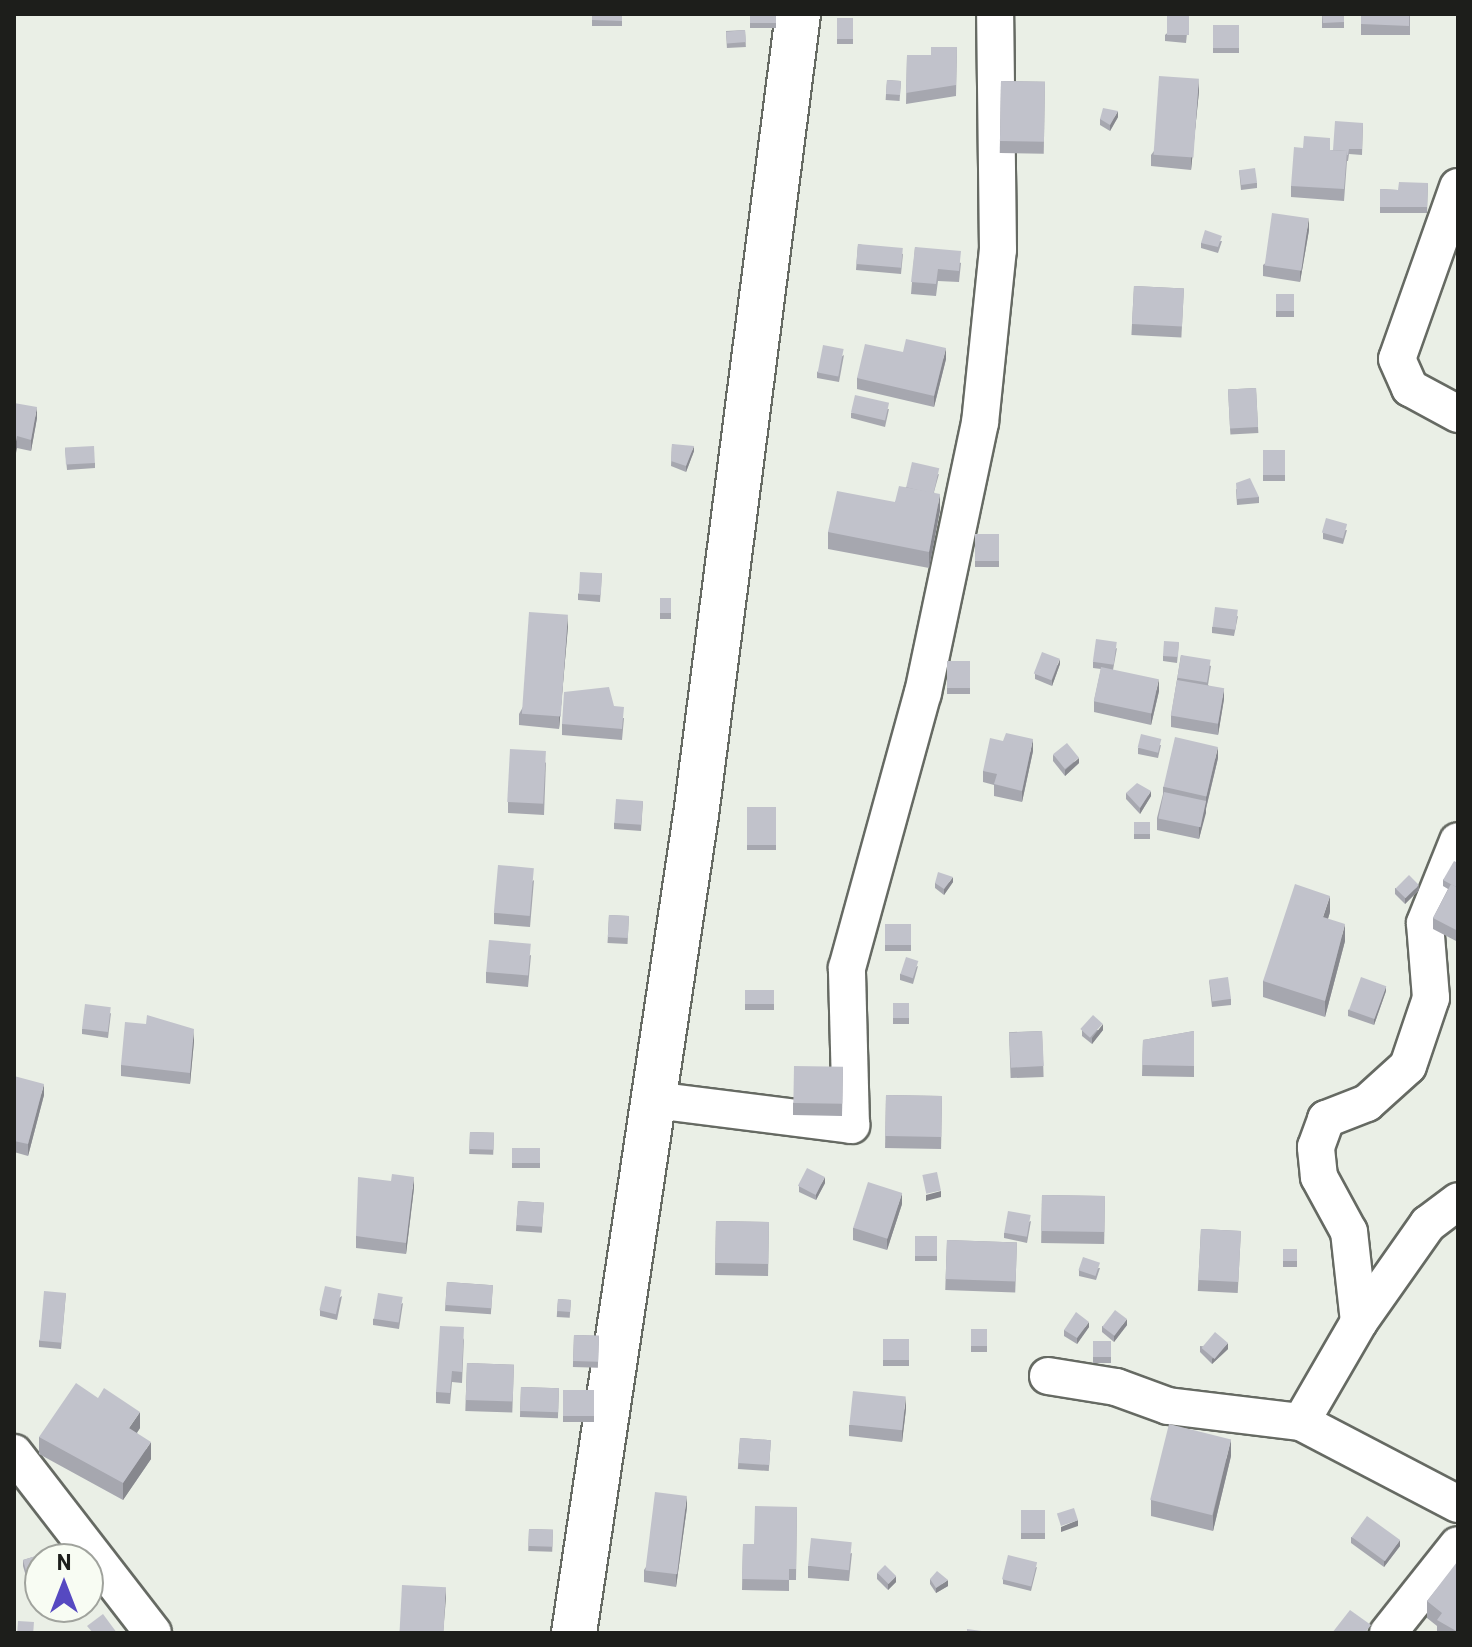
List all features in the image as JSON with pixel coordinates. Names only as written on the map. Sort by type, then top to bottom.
[{"type":"street","points":[[574,1633],[739,509],[798,14]]},
{"type":"street","points":[[654,1100],[851,1125],[847,968],[923,693],[980,423],[998,250],[995,14]]},
{"type":"street","points":[[1458,187],[1397,359],[1410,388],[1458,414]]},
{"type":"street","points":[[1359,1322],[1349,1232],[1319,1177],[1316,1147],[1326,1119],[1367,1103],[1408,1066],[1431,998],[1425,923],[1458,841]]},
{"type":"street","points":[[1301,1422],[1359,1322],[1428,1224],[1458,1201]]},
{"type":"street","points":[[1048,1376],[1116,1387],[1168,1406],[1301,1422],[1458,1504]]},
{"type":"street","points":[[14,1453],[153,1633]]},
{"type":"street","points":[[1388,1633],[1458,1545]]},
{"type":"building","points":[[592,14],[622,14],[622,21],[592,20]]},
{"type":"building","points":[[750,14],[776,14],[776,23],[750,23]]},
{"type":"building","points":[[1167,14],[1189,14],[1189,35],[1167,35]]},
{"type":"building","points":[[1322,14],[1344,14],[1344,22],[1323,23]]},
{"type":"building","points":[[1361,14],[1409,14],[1409,26],[1361,24]]},
{"type":"building","points":[[837,18],[853,18],[853,39],[837,39]]},
{"type":"building","points":[[1213,25],[1239,25],[1239,48],[1213,48]]},
{"type":"building","points":[[745,30],[746,42],[727,44],[726,32]]},
{"type":"building","points":[[931,47],[957,47],[956,85],[906,93],[907,55],[931,55]]},
{"type":"building","points":[[1159,76],[1199,79],[1193,158],[1153,155]]},
{"type":"building","points":[[887,80],[901,81],[900,95],[886,94]]},
{"type":"building","points":[[1001,81],[1045,82],[1044,142],[1000,141]]},
{"type":"building","points":[[1103,108],[1118,111],[1110,125],[1100,119]]},
{"type":"building","points":[[1335,121],[1363,123],[1362,149],[1349,149],[1348,155],[1347,151],[1333,150]]},
{"type":"building","points":[[1304,136],[1330,138],[1330,150],[1347,151],[1344,189],[1291,186],[1294,147],[1303,148]]},
{"type":"building","points":[[1255,168],[1257,183],[1241,185],[1239,170]]},
{"type":"building","points":[[1399,182],[1428,183],[1427,207],[1380,207],[1380,189],[1398,190]]},
{"type":"building","points":[[1272,213],[1309,218],[1301,271],[1265,265]]},
{"type":"building","points":[[1205,230],[1222,236],[1218,247],[1201,243]]},
{"type":"building","points":[[858,244],[903,248],[901,268],[856,264]]},
{"type":"building","points":[[915,247],[961,251],[959,271],[938,269],[936,284],[911,282]]},
{"type":"building","points":[[1134,286],[1184,289],[1182,327],[1132,324]]},
{"type":"building","points":[[1276,294],[1294,294],[1294,311],[1276,311]]},
{"type":"building","points":[[906,339],[946,348],[934,396],[857,378],[865,344],[903,352]]},
{"type":"building","points":[[823,345],[844,349],[838,376],[818,372]]},
{"type":"building","points":[[1256,388],[1258,427],[1230,428],[1228,389]]},
{"type":"building","points":[[855,395],[889,403],[885,420],[851,413]]},
{"type":"building","points":[[14,403],[37,407],[31,440],[17,436],[14,452]]},
{"type":"building","points":[[672,444],[694,446],[686,466],[671,461]]},
{"type":"building","points":[[94,446],[95,463],[66,464],[65,448]]},
{"type":"building","points":[[1263,450],[1285,450],[1285,475],[1263,475]]},
{"type":"building","points":[[912,462],[939,468],[933,494],[906,487]]},
{"type":"building","points":[[1250,478],[1259,497],[1237,499],[1236,483]]},
{"type":"building","points":[[899,486],[940,494],[929,552],[828,532],[837,491],[895,502]]},
{"type":"building","points":[[1326,518],[1347,524],[1343,538],[1322,532]]},
{"type":"building","points":[[975,534],[999,534],[999,561],[975,561]]},
{"type":"building","points":[[580,572],[602,573],[601,595],[579,594]]},
{"type":"building","points":[[660,598],[671,598],[671,613],[660,613]]},
{"type":"building","points":[[1215,607],[1238,610],[1235,630],[1213,627]]},
{"type":"building","points":[[529,612],[568,615],[561,716],[522,714]]},
{"type":"building","points":[[1096,639],[1117,642],[1114,665],[1093,662]]},
{"type":"building","points":[[1164,641],[1179,642],[1178,657],[1163,656]]},
{"type":"building","points":[[1042,652],[1060,659],[1051,680],[1034,673]]},
{"type":"building","points":[[1181,655],[1211,660],[1207,682],[1177,678]]},
{"type":"building","points":[[947,661],[970,661],[970,688],[947,688]]},
{"type":"building","points":[[1101,667],[1159,679],[1151,714],[1094,701]]},
{"type":"building","points":[[1177,680],[1224,688],[1218,724],[1171,715]]},
{"type":"building","points":[[609,687],[614,706],[624,707],[622,729],[562,724],[564,692]]},
{"type":"building","points":[[1006,733],[1033,739],[1022,791],[994,784],[997,774],[983,771],[990,738],[1003,741]]},
{"type":"building","points":[[1141,734],[1161,739],[1158,753],[1138,748]]},
{"type":"building","points":[[1175,737],[1218,747],[1206,797],[1164,787]]},
{"type":"building","points":[[1067,743],[1079,758],[1065,769],[1053,754]]},
{"type":"building","points":[[510,749],[546,751],[543,804],[507,802]]},
{"type":"building","points":[[1137,783],[1151,791],[1140,808],[1126,793]]},
{"type":"building","points":[[1164,792],[1206,801],[1200,827],[1158,818]]},
{"type":"building","points":[[616,799],[643,801],[641,825],[614,823]]},
{"type":"building","points":[[747,807],[776,807],[776,845],[747,845]]},
{"type":"building","points":[[1134,822],[1150,822],[1150,834],[1134,834]]},
{"type":"building","points":[[1454,861],[1458,863],[1458,888],[1443,880]]},
{"type":"building","points":[[498,865],[534,868],[530,916],[494,913]]},
{"type":"building","points":[[938,872],[953,877],[944,889],[935,883]]},
{"type":"building","points":[[1409,875],[1419,885],[1405,898],[1396,888]]},
{"type":"building","points":[[1295,884],[1330,896],[1323,917],[1345,924],[1325,1001],[1263,981]]},
{"type":"building","points":[[1451,884],[1458,888],[1458,931],[1433,918]]},
{"type":"building","points":[[609,915],[629,916],[628,938],[608,937]]},
{"type":"building","points":[[885,924],[911,924],[911,945],[885,945]]},
{"type":"building","points":[[489,940],[531,944],[528,976],[486,972]]},
{"type":"building","points":[[906,957],[918,961],[913,978],[900,974]]},
{"type":"building","points":[[1228,977],[1231,999],[1212,1001],[1209,980]]},
{"type":"building","points":[[1361,977],[1386,986],[1374,1019],[1349,1010]]},
{"type":"building","points":[[745,990],[774,990],[774,1004],[745,1004]]},
{"type":"building","points":[[893,1003],[909,1003],[909,1018],[893,1018]]},
{"type":"building","points":[[85,1004],[111,1007],[108,1032],[82,1029]]},
{"type":"building","points":[[147,1015],[194,1029],[190,1073],[121,1065],[125,1022],[146,1024]]},
{"type":"building","points":[[1093,1015],[1103,1024],[1090,1038],[1080,1029]]},
{"type":"building","points":[[1042,1031],[1044,1066],[1011,1068],[1009,1033]]},
{"type":"building","points":[[1194,1031],[1194,1066],[1142,1065],[1143,1040]]},
{"type":"building","points":[[794,1066],[843,1067],[842,1104],[793,1103]]},
{"type":"building","points":[[14,1076],[44,1084],[28,1144],[14,1141]]},
{"type":"building","points":[[886,1095],[942,1096],[941,1137],[885,1136]]},
{"type":"building","points":[[470,1132],[494,1133],[493,1150],[469,1149]]},
{"type":"building","points":[[512,1148],[540,1148],[540,1163],[512,1163]]},
{"type":"building","points":[[807,1168],[825,1177],[816,1195],[798,1186]]},
{"type":"building","points":[[937,1172],[941,1191],[926,1194],[922,1175]]},
{"type":"building","points":[[392,1174],[414,1177],[406,1243],[356,1236],[358,1177],[391,1181]]},
{"type":"building","points":[[868,1182],[902,1193],[887,1239],[853,1228]]},
{"type":"building","points":[[1042,1195],[1105,1196],[1104,1232],[1041,1231]]},
{"type":"building","points":[[518,1201],[544,1203],[542,1227],[516,1225]]},
{"type":"building","points":[[1008,1211],[1031,1215],[1027,1237],[1004,1233]]},
{"type":"building","points":[[716,1221],[769,1222],[768,1264],[715,1263]]},
{"type":"building","points":[[1201,1229],[1241,1231],[1238,1282],[1198,1280]]},
{"type":"building","points":[[915,1236],[937,1236],[937,1256],[915,1256]]},
{"type":"building","points":[[947,1240],[1017,1242],[1016,1281],[946,1279]]},
{"type":"building","points":[[1283,1249],[1297,1249],[1297,1261],[1283,1261]]},
{"type":"building","points":[[1083,1257],[1100,1263],[1095,1276],[1078,1270]]},
{"type":"building","points":[[447,1282],[493,1285],[491,1308],[445,1305]]},
{"type":"building","points":[[325,1286],[342,1290],[336,1314],[319,1310]]},
{"type":"building","points":[[44,1291],[66,1293],[62,1343],[40,1341]]},
{"type":"building","points":[[378,1293],[403,1297],[399,1323],[374,1319]]},
{"type":"building","points":[[558,1299],[571,1300],[570,1312],[557,1311]]},
{"type":"building","points":[[1115,1310],[1127,1319],[1114,1336],[1102,1327]]},
{"type":"building","points":[[1076,1312],[1089,1322],[1077,1338],[1064,1330]]},
{"type":"building","points":[[440,1326],[464,1327],[462,1372],[452,1371],[450,1393],[436,1392]]},
{"type":"building","points":[[971,1329],[987,1329],[987,1346],[971,1346]]},
{"type":"building","points":[[1215,1332],[1228,1343],[1215,1359],[1202,1348]]},
{"type":"building","points":[[574,1335],[599,1336],[598,1362],[573,1361]]},
{"type":"building","points":[[883,1339],[909,1339],[909,1360],[883,1360]]},
{"type":"building","points":[[1093,1341],[1111,1341],[1111,1357],[1093,1357]]},
{"type":"building","points":[[467,1363],[514,1365],[513,1402],[466,1400]]},
{"type":"building","points":[[76,1383],[98,1398],[104,1388],[140,1412],[129,1428],[151,1442],[123,1483],[39,1437]]},
{"type":"building","points":[[521,1387],[559,1388],[558,1412],[520,1411]]},
{"type":"building","points":[[563,1390],[594,1390],[594,1416],[563,1416]]},
{"type":"building","points":[[853,1391],[906,1397],[902,1430],[849,1425]]},
{"type":"building","points":[[1169,1424],[1231,1439],[1212,1515],[1150,1500]]},
{"type":"building","points":[[740,1438],[771,1440],[769,1465],[738,1463]]},
{"type":"building","points":[[655,1492],[687,1496],[677,1574],[645,1570]]},
{"type":"building","points":[[755,1506],[797,1507],[796,1569],[789,1569],[789,1580],[742,1579],[743,1544],[754,1544]]},
{"type":"building","points":[[1074,1508],[1078,1520],[1061,1526],[1057,1514]]},
{"type":"building","points":[[1021,1510],[1045,1510],[1045,1533],[1021,1533]]},
{"type":"building","points":[[1367,1516],[1400,1540],[1385,1561],[1352,1537]]},
{"type":"building","points":[[529,1529],[553,1530],[552,1547],[528,1546]]},
{"type":"building","points":[[811,1538],[852,1542],[849,1570],[808,1566]]},
{"type":"building","points":[[1008,1555],[1037,1562],[1031,1587],[1002,1579]]},
{"type":"building","points":[[1457,1562],[1458,1632],[1437,1620],[1442,1613],[1427,1601]]},
{"type":"building","points":[[885,1565],[896,1576],[889,1584],[877,1573]]},
{"type":"building","points":[[937,1571],[948,1580],[936,1588],[930,1579]]},
{"type":"building","points":[[402,1585],[446,1587],[444,1633],[399,1633]]},
{"type":"building","points":[[1350,1610],[1371,1625],[1365,1633],[1332,1633]]},
{"type":"building","points":[[104,1615],[117,1633],[93,1633],[87,1626],[104,1623]]},
{"type":"building","points":[[18,1621],[34,1623],[33,1633],[17,1633]]},
{"type":"building","points":[[967,1629],[996,1633],[967,1633]]}]
